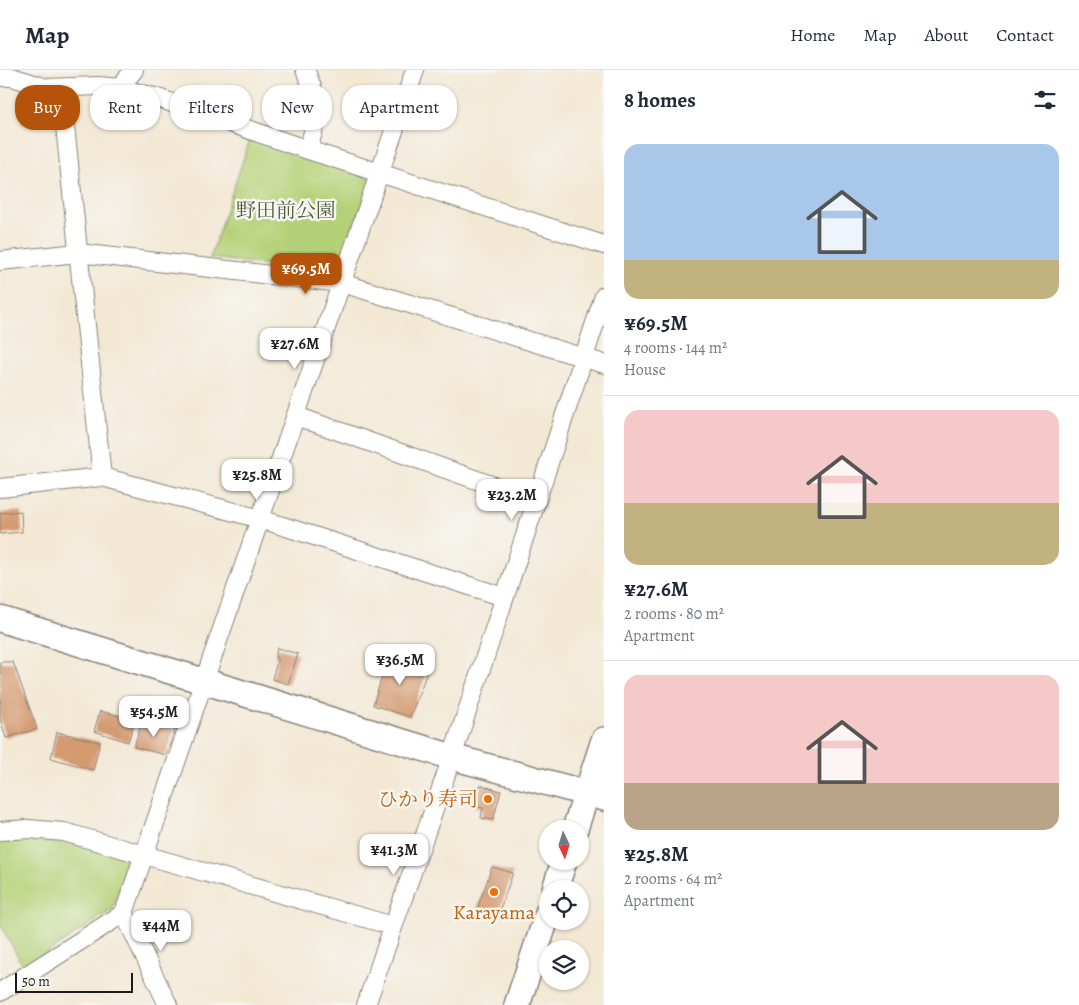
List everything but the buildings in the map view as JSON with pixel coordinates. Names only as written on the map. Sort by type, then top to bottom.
[{"type":"street","points":[[122,85],[134,70]]},
{"type":"street","points":[[305,70],[316,94],[318,115],[308,150]]},
{"type":"street","points":[[0,992],[124,913],[206,681],[415,70]]},
{"type":"street","points":[[0,77],[12,77],[37,85]]},
{"type":"street","points":[[160,99],[308,150],[604,245]]},
{"type":"street","points":[[65,130],[102,477]]},
{"type":"street","points":[[0,261],[78,253],[342,283],[604,364]]},
{"type":"street","points":[[366,1005],[452,757],[604,296]]},
{"type":"street","points":[[296,416],[536,501]]},
{"type":"street","points":[[0,488],[102,477],[261,519],[504,597]]},
{"type":"street","points":[[0,620],[452,757],[595,795]]},
{"type":"street","points":[[580,820],[595,795],[604,740]]},
{"type":"street","points":[[0,831],[64,832],[393,926]]},
{"type":"street","points":[[124,913],[168,1005]]},
{"type":"street","points":[[517,1005],[542,930]]},
{"type":"street","points":[[0,1000],[3,1005]]},
{"type":"green space","name":"野田前公園","points":[[251,136],[372,179],[337,273],[210,258]]},
{"type":"green space","points":[[50,837],[131,858],[112,910],[24,968],[0,924],[0,840]]},
{"type":"place","name":"ひかり寿司","points":[[488,799]]},
{"type":"place","name":"Karayama","points":[[494,892]]}]
